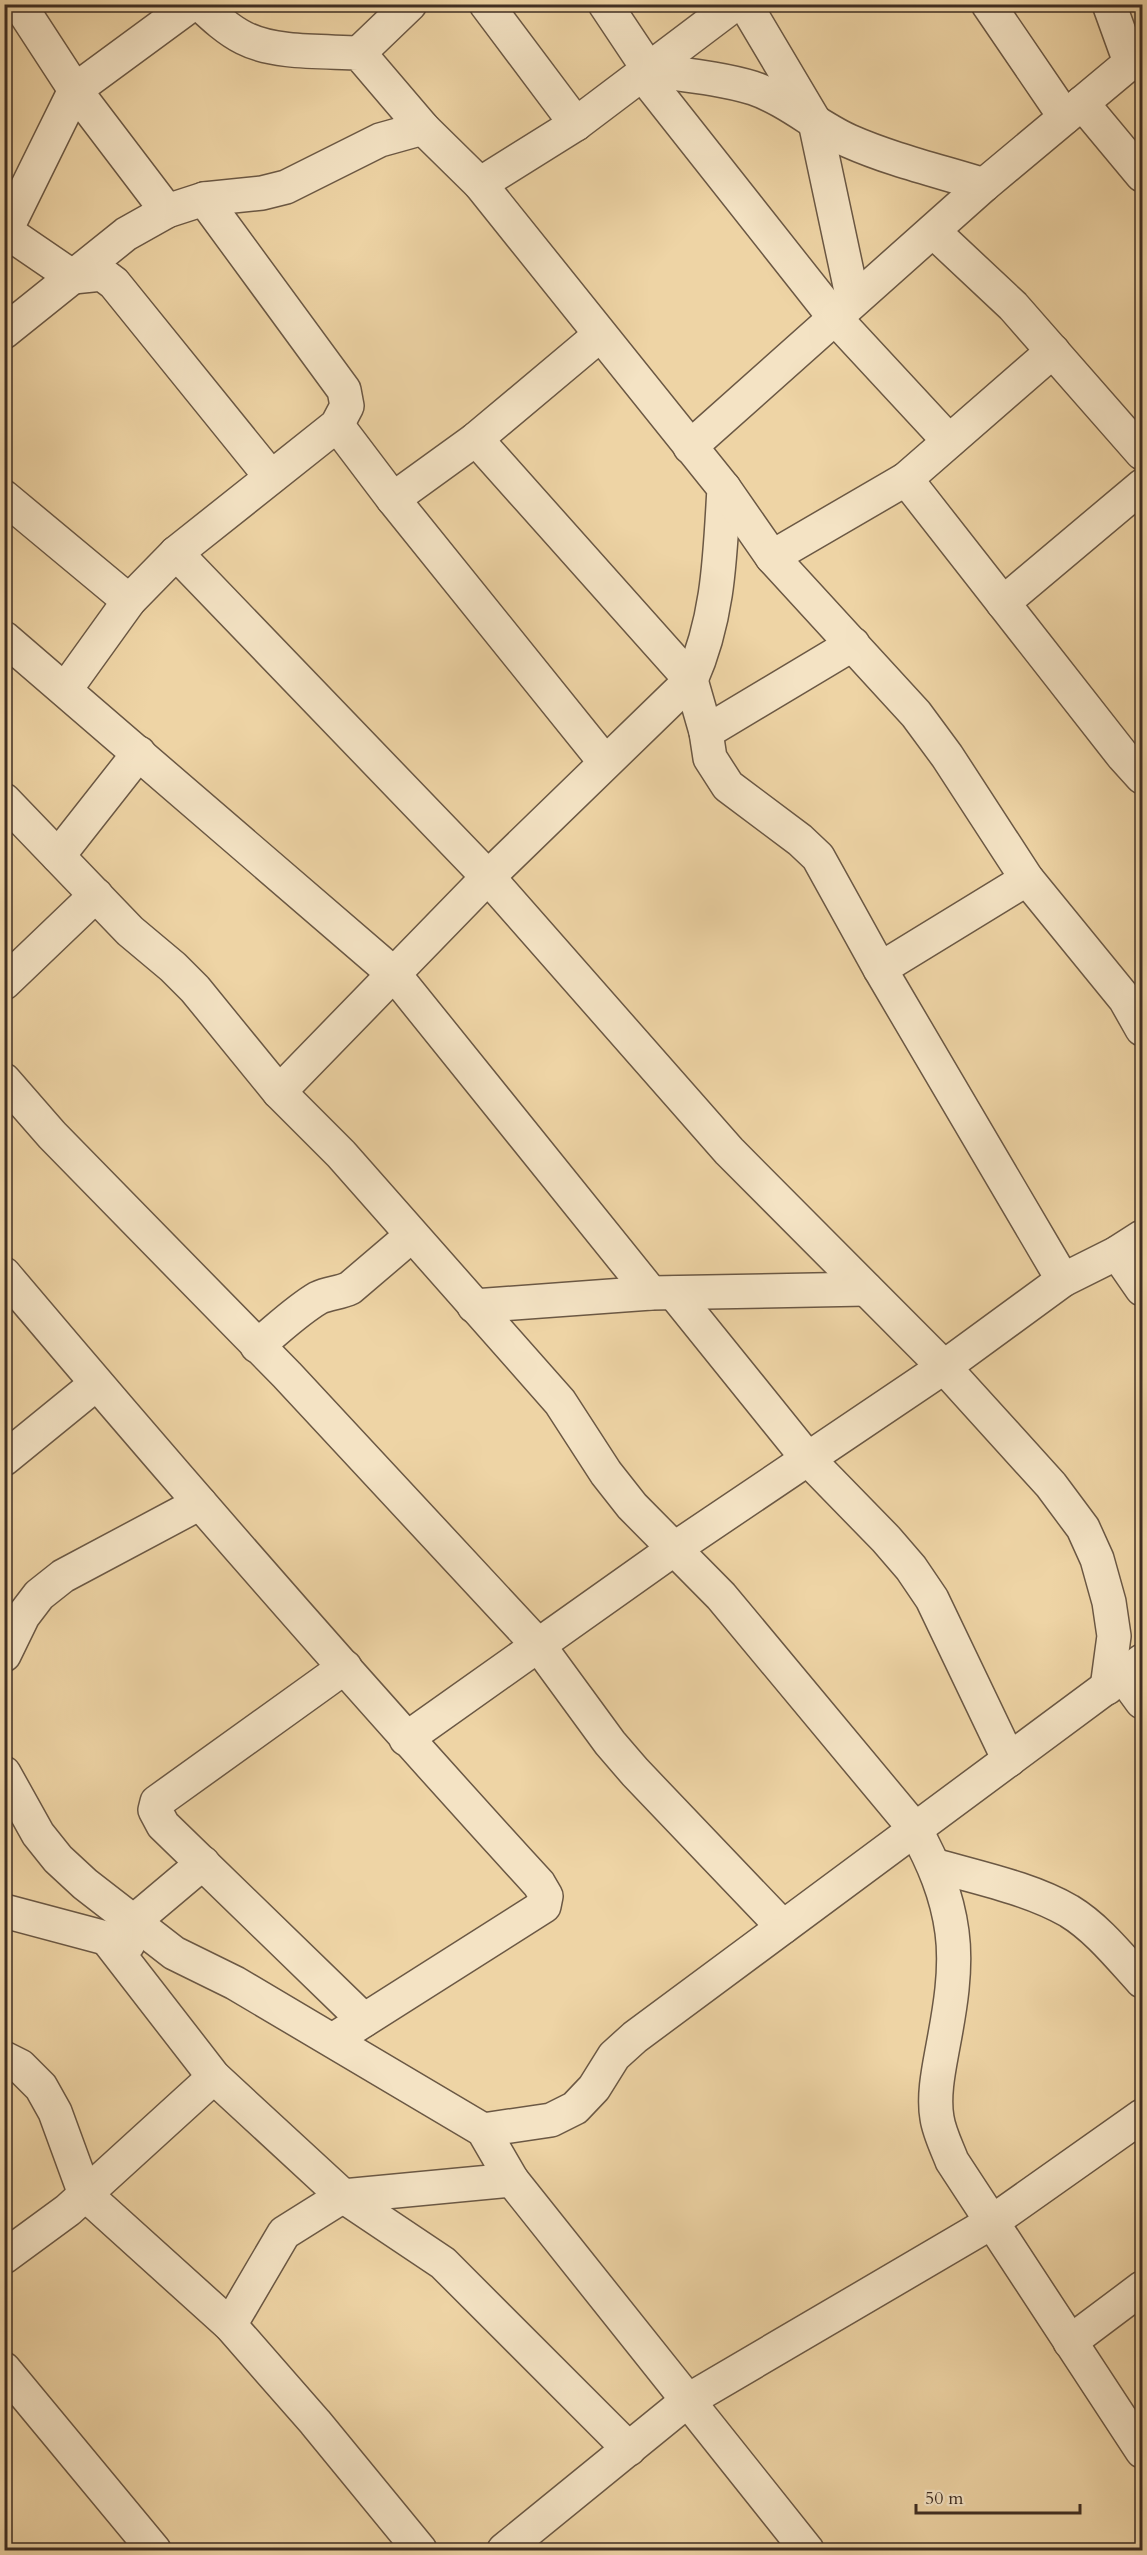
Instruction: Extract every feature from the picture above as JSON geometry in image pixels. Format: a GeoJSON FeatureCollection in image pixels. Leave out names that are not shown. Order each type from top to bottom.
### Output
{"type":"FeatureCollection","features":[{"type":"Feature","properties":{"kind":"street"},"geometry":{"type":"LineString","coordinates":[[19,4],[75,90],[167,211]]}},
{"type":"Feature","properties":{"kind":"street"},"geometry":{"type":"LineString","coordinates":[[192,4],[75,90],[5,230],[73,277],[102,274],[114,283],[271,477]]}},
{"type":"Feature","properties":{"kind":"street"},"geometry":{"type":"LineString","coordinates":[[200,4],[220,22],[245,39],[273,48],[359,53],[423,128],[480,184],[724,488],[772,557],[916,714],[941,747],[1027,879],[1134,1003],[1143,1029]]}},
{"type":"Feature","properties":{"kind":"street"},"geometry":{"type":"LineString","coordinates":[[359,53],[410,4]]}},
{"type":"Feature","properties":{"kind":"street"},"geometry":{"type":"LineString","coordinates":[[486,4],[576,124]]}},
{"type":"Feature","properties":{"kind":"street"},"geometry":{"type":"LineString","coordinates":[[605,4],[646,73],[844,309],[949,441]]}},
{"type":"Feature","properties":{"kind":"street"},"geometry":{"type":"LineString","coordinates":[[480,184],[576,124],[735,4]]}},
{"type":"Feature","properties":{"kind":"street"},"geometry":{"type":"LineString","coordinates":[[745,4],[815,122],[844,309]]}},
{"type":"Feature","properties":{"kind":"street"},"geometry":{"type":"LineString","coordinates":[[988,4],[1073,110],[1143,176]]}},
{"type":"Feature","properties":{"kind":"street"},"geometry":{"type":"LineString","coordinates":[[690,447],[984,185],[1136,58],[1109,4]]}},
{"type":"Feature","properties":{"kind":"street"},"geometry":{"type":"LineString","coordinates":[[646,73],[730,82],[755,89],[782,100],[848,141],[890,157],[984,185]]}},
{"type":"Feature","properties":{"kind":"street"},"geometry":{"type":"LineString","coordinates":[[4,332],[126,234],[167,211],[204,200],[262,193],[286,187],[380,140],[423,128]]}},
{"type":"Feature","properties":{"kind":"street"},"geometry":{"type":"LineString","coordinates":[[65,690],[129,601],[176,553],[337,425],[346,406],[344,390],[204,200]]}},
{"type":"Feature","properties":{"kind":"street"},"geometry":{"type":"LineString","coordinates":[[933,231],[1013,306],[1053,351],[1131,419],[1143,453]]}},
{"type":"Feature","properties":{"kind":"street"},"geometry":{"type":"LineString","coordinates":[[393,499],[476,440],[600,335]]}},
{"type":"Feature","properties":{"kind":"street"},"geometry":{"type":"LineString","coordinates":[[772,557],[906,479],[1053,351]]}},
{"type":"Feature","properties":{"kind":"street"},"geometry":{"type":"LineString","coordinates":[[337,425],[393,499],[605,762]]}},
{"type":"Feature","properties":{"kind":"street"},"geometry":{"type":"LineString","coordinates":[[476,440],[691,680],[711,758],[728,786],[800,840],[818,857],[880,969],[1063,1280]]}},
{"type":"Feature","properties":{"kind":"street"},"geometry":{"type":"LineString","coordinates":[[906,479],[1123,756],[1143,777]]}},
{"type":"Feature","properties":{"kind":"street"},"geometry":{"type":"LineString","coordinates":[[1003,603],[1143,486]]}},
{"type":"Feature","properties":{"kind":"street"},"geometry":{"type":"LineString","coordinates":[[279,1092],[488,877],[691,680],[704,650],[711,622],[719,563],[724,488]]}},
{"type":"Feature","properties":{"kind":"street"},"geometry":{"type":"LineString","coordinates":[[4,497],[129,601]]}},
{"type":"Feature","properties":{"kind":"street"},"geometry":{"type":"LineString","coordinates":[[176,553],[488,877],[729,1151],[944,1367],[1051,1485],[1083,1528],[1097,1559],[1109,1602],[1114,1636],[1124,1675],[1143,1702]]}},
{"type":"Feature","properties":{"kind":"street"},"geometry":{"type":"LineString","coordinates":[[4,638],[394,974],[663,1293],[808,1459],[911,1568],[932,1599],[1009,1760]]}},
{"type":"Feature","properties":{"kind":"street"},"geometry":{"type":"LineString","coordinates":[[706,732],[853,644]]}},
{"type":"Feature","properties":{"kind":"street"},"geometry":{"type":"LineString","coordinates":[[58,856],[139,753]]}},
{"type":"Feature","properties":{"kind":"street"},"geometry":{"type":"LineString","coordinates":[[4,800],[130,931],[195,989],[279,1092],[341,1154],[411,1236],[560,1402],[606,1473],[632,1506],[721,1596],[915,1829],[934,1865],[946,1901],[953,1944],[953,1974],[948,2020],[937,2080],[937,2118],[952,2161],[1143,2451]]}},
{"type":"Feature","properties":{"kind":"street"},"geometry":{"type":"LineString","coordinates":[[880,969],[1027,879]]}},
{"type":"Feature","properties":{"kind":"street"},"geometry":{"type":"LineString","coordinates":[[4,983],[96,895]]}},
{"type":"Feature","properties":{"kind":"street"},"geometry":{"type":"LineString","coordinates":[[4,1080],[52,1135],[257,1346],[539,1646],[610,1743],[783,1927]]}},
{"type":"Feature","properties":{"kind":"street"},"geometry":{"type":"LineString","coordinates":[[257,1346],[322,1296],[340,1293],[350,1288],[411,1236]]}},
{"type":"Feature","properties":{"kind":"street"},"geometry":{"type":"LineString","coordinates":[[406,1739],[674,1549],[944,1367],[1063,1280],[1130,1245],[1143,1289]]}},
{"type":"Feature","properties":{"kind":"street"},"geometry":{"type":"LineString","coordinates":[[4,1274],[96,1384],[406,1739],[539,1884],[546,1896],[544,1906],[333,2040]]}},
{"type":"Feature","properties":{"kind":"street"},"geometry":{"type":"LineString","coordinates":[[474,1306],[663,1293],[866,1289]]}},
{"type":"Feature","properties":{"kind":"street"},"geometry":{"type":"LineString","coordinates":[[4,1459],[96,1384]]}},
{"type":"Feature","properties":{"kind":"street"},"geometry":{"type":"LineString","coordinates":[[4,1655],[23,1616],[39,1595],[63,1576],[200,1503]]}},
{"type":"Feature","properties":{"kind":"street"},"geometry":{"type":"LineString","coordinates":[[345,1667],[157,1802],[155,1810],[163,1825],[364,2020]]}},
{"type":"Feature","properties":{"kind":"street"},"geometry":{"type":"LineString","coordinates":[[483,2130],[551,2120],[575,2108],[594,2088],[614,2056],[635,2037],[1124,1675]]}},
{"type":"Feature","properties":{"kind":"street"},"geometry":{"type":"LineString","coordinates":[[4,1773],[38,1834],[58,1859],[85,1884],[120,1931],[214,2077],[343,2196],[443,2263],[629,2449]]}},
{"type":"Feature","properties":{"kind":"street"},"geometry":{"type":"LineString","coordinates":[[120,1931],[203,1863]]}},
{"type":"Feature","properties":{"kind":"street"},"geometry":{"type":"LineString","coordinates":[[934,1865],[1042,1898],[1070,1912],[1092,1928],[1143,1981]]}},
{"type":"Feature","properties":{"kind":"street"},"geometry":{"type":"LineString","coordinates":[[4,1911],[120,1931],[174,1953],[236,1983],[483,2130],[512,2180],[807,2550]]}},
{"type":"Feature","properties":{"kind":"street"},"geometry":{"type":"LineString","coordinates":[[4,2058],[20,2066],[41,2087],[55,2112],[86,2194],[230,2325],[315,2422],[420,2550]]}},
{"type":"Feature","properties":{"kind":"street"},"geometry":{"type":"LineString","coordinates":[[4,2257],[68,2210],[214,2077]]}},
{"type":"Feature","properties":{"kind":"street"},"geometry":{"type":"LineString","coordinates":[[520,2546],[687,2401],[992,2222],[1143,2116]]}},
{"type":"Feature","properties":{"kind":"street"},"geometry":{"type":"LineString","coordinates":[[230,2325],[284,2233],[343,2196],[512,2180]]}},
{"type":"Feature","properties":{"kind":"street"},"geometry":{"type":"LineString","coordinates":[[1070,2342],[1143,2288]]}},
{"type":"Feature","properties":{"kind":"street"},"geometry":{"type":"LineString","coordinates":[[4,2369],[154,2550]]}}]}
